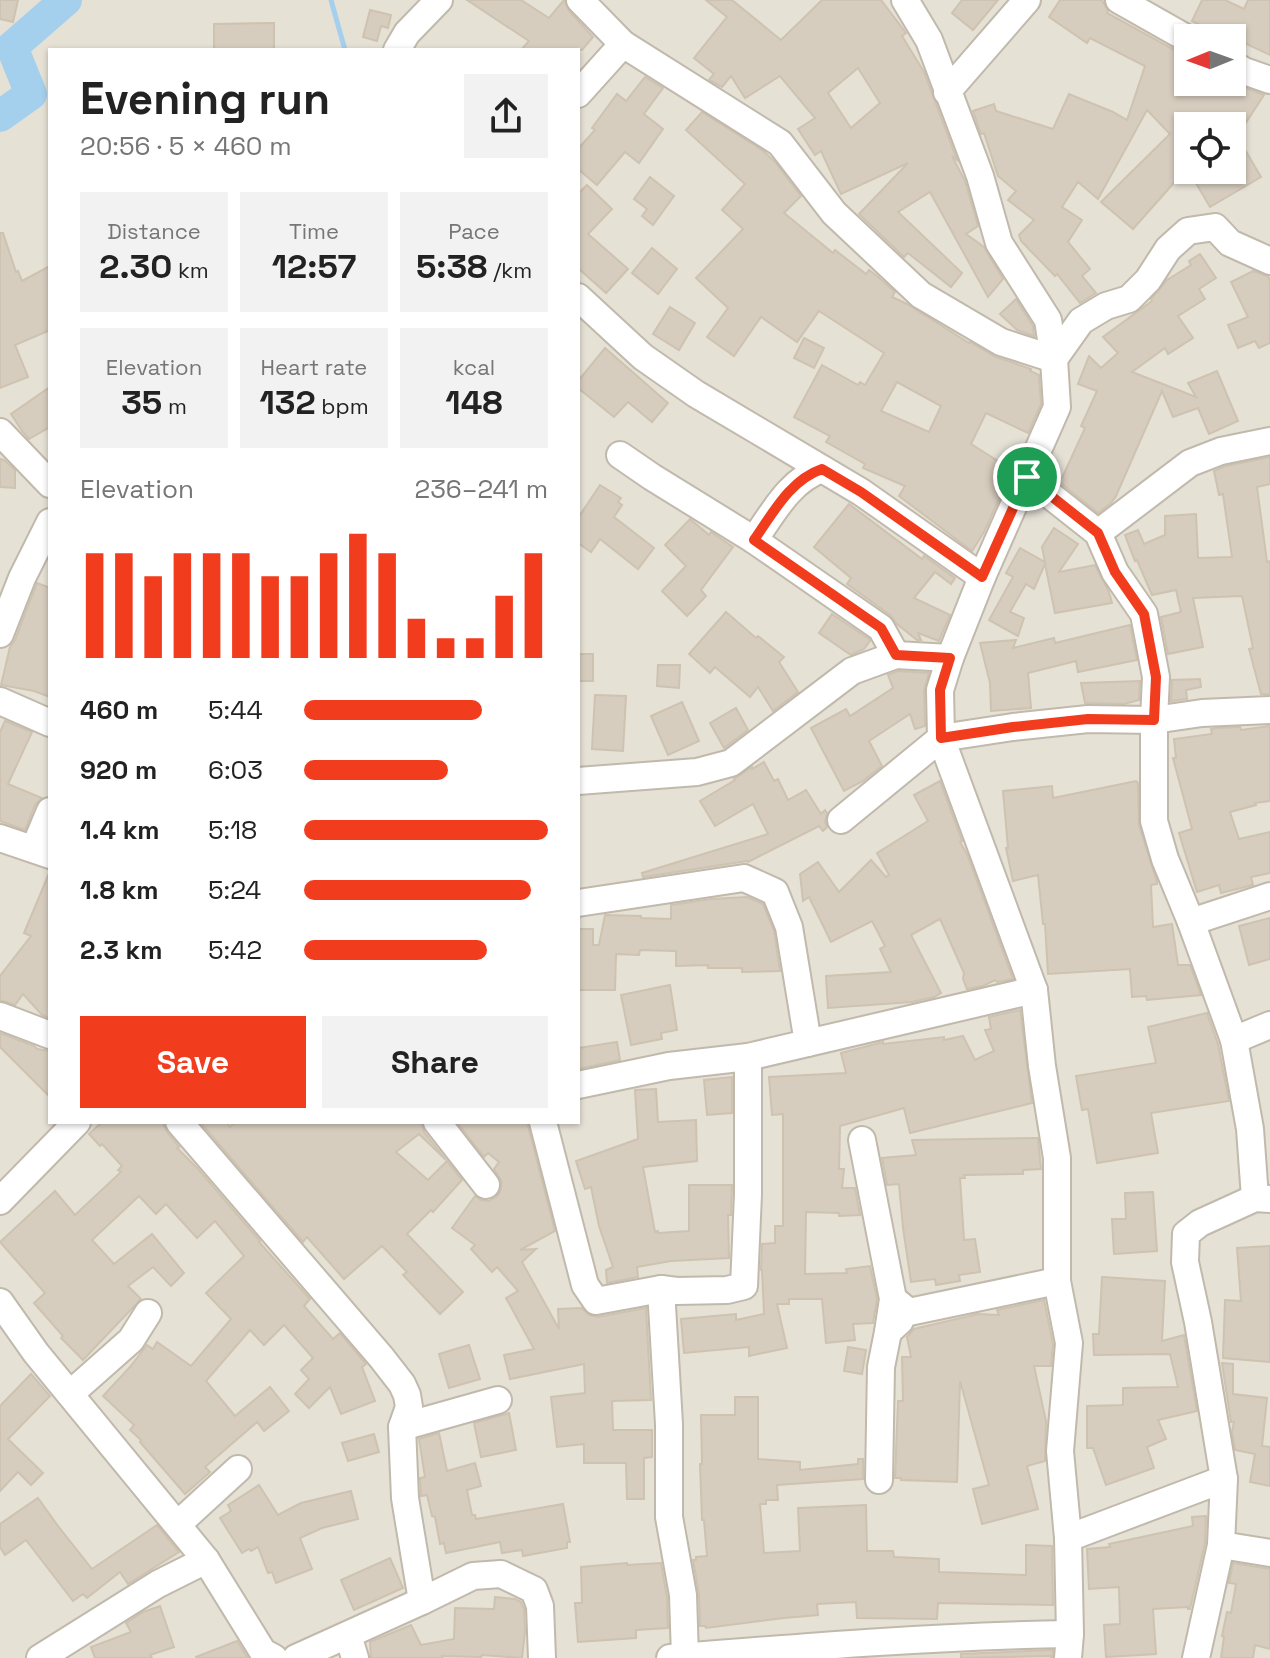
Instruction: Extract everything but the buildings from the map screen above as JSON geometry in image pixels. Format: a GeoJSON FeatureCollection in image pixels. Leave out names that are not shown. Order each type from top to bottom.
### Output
{"type":"FeatureCollection","features":[{"type":"Feature","properties":{"kind":"street"},"geometry":{"type":"LineString","coordinates":[[398,48],[407,33],[439,0]]}},
{"type":"Feature","properties":{"kind":"street"},"geometry":{"type":"LineString","coordinates":[[580,0],[623,44],[780,143],[834,213],[921,295],[1001,342],[1054,359]]}},
{"type":"Feature","properties":{"kind":"street"},"geometry":{"type":"LineString","coordinates":[[661,1289],[669,1424],[669,1517],[683,1595],[677,1657],[858,1650],[988,1635],[1069,1646],[1068,1538],[1060,1451],[1069,1343],[1057,1281],[1057,1158],[1034,990],[941,738],[940,690],[982,577],[1057,407],[1054,359],[1048,320],[999,243],[980,176],[929,40],[905,0]]}},
{"type":"Feature","properties":{"kind":"street"},"geometry":{"type":"LineString","coordinates":[[947,92],[1027,0]]}},
{"type":"Feature","properties":{"kind":"street"},"geometry":{"type":"LineString","coordinates":[[1122,1],[1174,31]]}},
{"type":"Feature","properties":{"kind":"street"},"geometry":{"type":"LineString","coordinates":[[580,92],[623,44]]}},
{"type":"Feature","properties":{"kind":"street"},"geometry":{"type":"LineString","coordinates":[[1246,72],[1270,80]]}},
{"type":"Feature","properties":{"kind":"street"},"geometry":{"type":"LineString","coordinates":[[1054,359],[1081,321],[1106,306],[1129,299],[1148,280],[1168,249],[1188,231],[1215,227],[1230,243],[1270,261]]}},
{"type":"Feature","properties":{"kind":"street"},"geometry":{"type":"LineString","coordinates":[[580,299],[643,357],[696,394],[861,492],[982,577]]}},
{"type":"Feature","properties":{"kind":"street"},"geometry":{"type":"LineString","coordinates":[[0,432],[48,482]]}},
{"type":"Feature","properties":{"kind":"street"},"geometry":{"type":"LineString","coordinates":[[1098,533],[1190,463],[1221,451],[1270,441]]}},
{"type":"Feature","properties":{"kind":"street"},"geometry":{"type":"LineString","coordinates":[[620,455],[754,540],[881,628],[896,655]]}},
{"type":"Feature","properties":{"kind":"street"},"geometry":{"type":"LineString","coordinates":[[754,540],[786,494],[807,474],[822,469]]}},
{"type":"Feature","properties":{"kind":"street"},"geometry":{"type":"LineString","coordinates":[[1027,477],[1098,533],[1115,572],[1144,614],[1156,677],[1154,821],[1165,859],[1234,1040],[1262,1198],[1200,1223],[1186,1234],[1185,1262],[1224,1479],[1221,1545],[1196,1658]]}},
{"type":"Feature","properties":{"kind":"street"},"geometry":{"type":"LineString","coordinates":[[0,634],[22,578],[48,526]]}},
{"type":"Feature","properties":{"kind":"street"},"geometry":{"type":"LineString","coordinates":[[580,781],[697,772],[731,763],[852,671],[896,655],[950,658]]}},
{"type":"Feature","properties":{"kind":"street"},"geometry":{"type":"LineString","coordinates":[[0,701],[48,722]]}},
{"type":"Feature","properties":{"kind":"street"},"geometry":{"type":"LineString","coordinates":[[841,820],[941,738],[1088,719],[1154,720],[1202,713],[1270,710]]}},
{"type":"Feature","properties":{"kind":"street"},"geometry":{"type":"LineString","coordinates":[[0,838],[42,852],[48,821]]}},
{"type":"Feature","properties":{"kind":"street"},"geometry":{"type":"LineString","coordinates":[[580,903],[744,878],[775,892],[789,927],[808,1043]]}},
{"type":"Feature","properties":{"kind":"street"},"geometry":{"type":"LineString","coordinates":[[1191,922],[1270,896]]}},
{"type":"Feature","properties":{"kind":"street"},"geometry":{"type":"LineString","coordinates":[[580,1085],[669,1066],[748,1057],[1034,990]]}},
{"type":"Feature","properties":{"kind":"street"},"geometry":{"type":"LineString","coordinates":[[0,1016],[48,1034]]}},
{"type":"Feature","properties":{"kind":"street"},"geometry":{"type":"LineString","coordinates":[[1234,1040],[1270,1025]]}},
{"type":"Feature","properties":{"kind":"street"},"geometry":{"type":"LineString","coordinates":[[544,1124],[585,1285],[596,1301],[661,1289],[727,1290],[744,1286],[748,1057]]}},
{"type":"Feature","properties":{"kind":"street"},"geometry":{"type":"LineString","coordinates":[[0,1201],[75,1124]]}},
{"type":"Feature","properties":{"kind":"street"},"geometry":{"type":"LineString","coordinates":[[181,1124],[402,1384],[409,1407],[402,1427],[405,1498],[422,1601]]}},
{"type":"Feature","properties":{"kind":"street"},"geometry":{"type":"LineString","coordinates":[[439,1124],[486,1185]]}},
{"type":"Feature","properties":{"kind":"street"},"geometry":{"type":"LineString","coordinates":[[862,1140],[901,1306],[888,1332],[881,1367],[879,1480]]}},
{"type":"Feature","properties":{"kind":"street"},"geometry":{"type":"LineString","coordinates":[[901,1306],[1057,1281]]}},
{"type":"Feature","properties":{"kind":"street"},"geometry":{"type":"LineString","coordinates":[[0,1302],[36,1353],[206,1560],[263,1652],[274,1658]]}},
{"type":"Feature","properties":{"kind":"street"},"geometry":{"type":"LineString","coordinates":[[70,1394],[131,1340],[148,1313]]}},
{"type":"Feature","properties":{"kind":"street"},"geometry":{"type":"LineString","coordinates":[[402,1427],[498,1400]]}},
{"type":"Feature","properties":{"kind":"street"},"geometry":{"type":"LineString","coordinates":[[178,1524],[238,1469]]}},
{"type":"Feature","properties":{"kind":"street"},"geometry":{"type":"LineString","coordinates":[[1068,1538],[1224,1479]]}},
{"type":"Feature","properties":{"kind":"street"},"geometry":{"type":"LineString","coordinates":[[1221,1545],[1270,1553]]}},
{"type":"Feature","properties":{"kind":"street"},"geometry":{"type":"LineString","coordinates":[[41,1658],[158,1584],[206,1560]]}},
{"type":"Feature","properties":{"kind":"street"},"geometry":{"type":"LineString","coordinates":[[296,1658],[352,1646],[422,1601],[473,1576],[501,1574],[534,1590],[540,1606],[542,1658]]}},
{"type":"Feature","properties":{"kind":"shaded area"},"geometry":{"type":"Polygon","coordinates":[[[0,0],[1270,0],[1270,1658],[0,1658],[0,0]]]}},
{"type":"Feature","properties":{"kind":"waterway"},"geometry":{"type":"LineString","coordinates":[[0,116],[31,94],[12,47],[66,0]]}},
{"type":"Feature","properties":{"kind":"waterway"},"geometry":{"type":"LineString","coordinates":[[331,0],[344,48]]}},
{"type":"Feature","properties":{"kind":"route"},"geometry":{"type":"LineString","coordinates":[[822,469],[861,492],[982,577],[1027,477],[1098,533],[1115,572],[1144,614],[1156,677],[1154,720],[1088,719],[941,738],[940,690],[950,658],[896,655],[881,628],[754,540],[786,494],[807,474],[822,469]]}}]}
